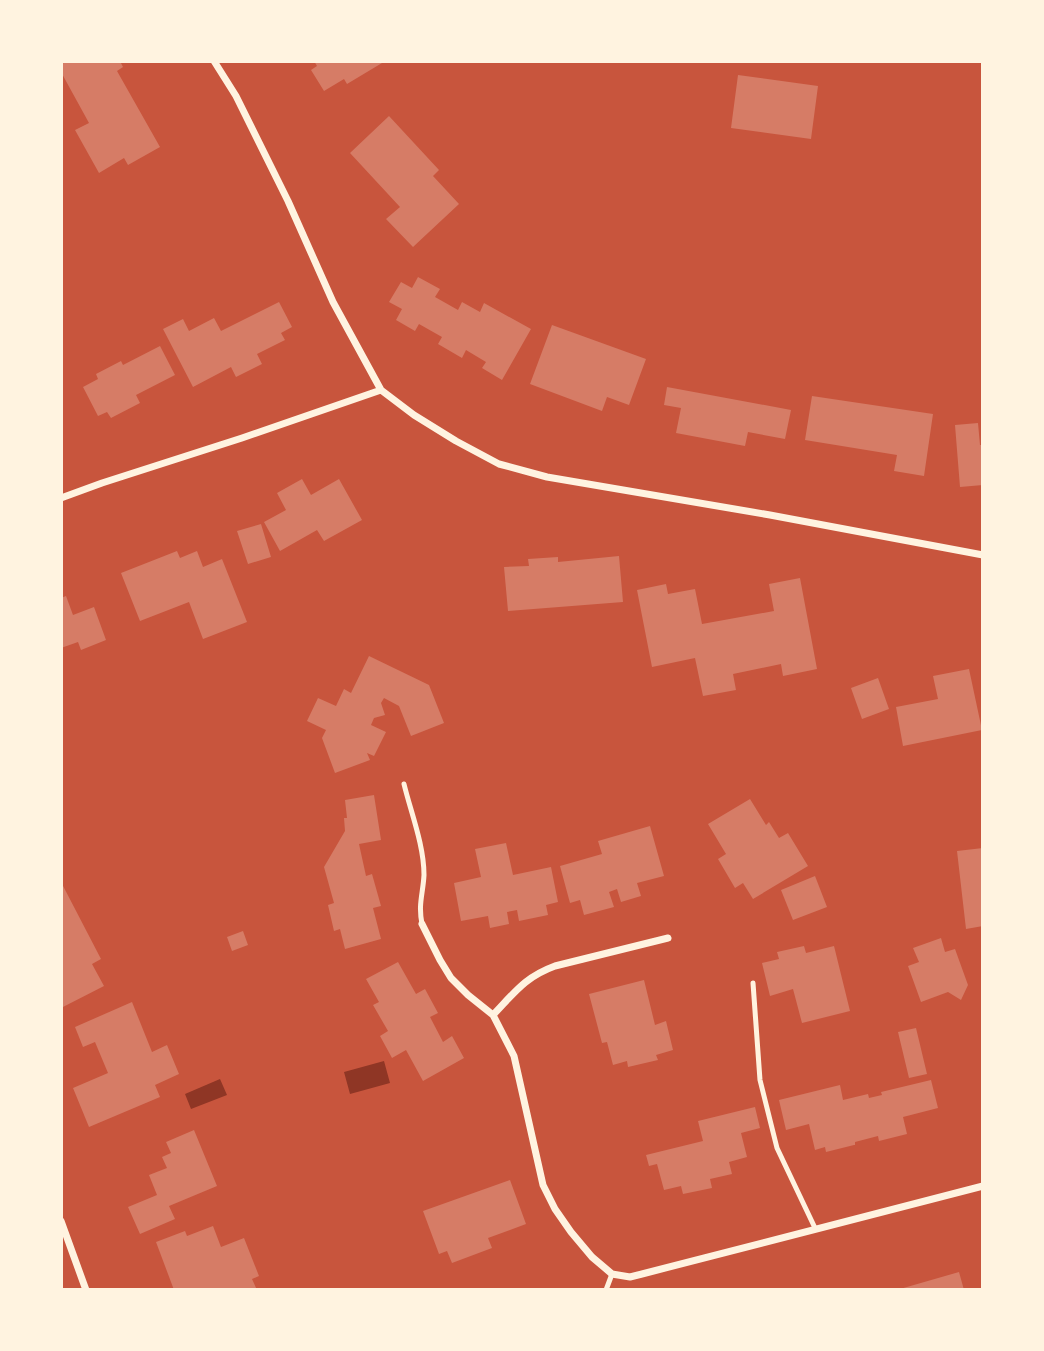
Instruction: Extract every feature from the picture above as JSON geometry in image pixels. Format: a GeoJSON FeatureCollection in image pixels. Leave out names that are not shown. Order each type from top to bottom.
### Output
{"type":"FeatureCollection","features":[{"type":"Feature","properties":{"kind":"street"},"geometry":{"type":"LineString","coordinates":[[215,61],[242,107],[333,302],[381,390],[414,415],[499,464],[535,474],[983,555]]}},
{"type":"Feature","properties":{"kind":"street"},"geometry":{"type":"LineString","coordinates":[[61,498],[381,390]]}},
{"type":"Feature","properties":{"kind":"street"},"geometry":{"type":"LineString","coordinates":[[422,924],[439,960],[468,995],[493,1015],[514,1056],[543,1185],[555,1209],[592,1257],[612,1274],[630,1277],[983,1186]]}},
{"type":"Feature","properties":{"kind":"street"},"geometry":{"type":"LineString","coordinates":[[493,1015],[524,982],[541,971],[555,965],[668,937]]}},
{"type":"Feature","properties":{"kind":"street"},"geometry":{"type":"LineString","coordinates":[[61,1221],[86,1290]]}},
{"type":"Feature","properties":{"kind":"lane"},"geometry":{"type":"LineString","coordinates":[[404,784],[420,847],[424,875],[419,910],[422,924]]}},
{"type":"Feature","properties":{"kind":"lane"},"geometry":{"type":"LineString","coordinates":[[753,983],[760,1080],[777,1148],[815,1228]]}},
{"type":"Feature","properties":{"kind":"lane"},"geometry":{"type":"LineString","coordinates":[[606,1290],[612,1274]]}},
{"type":"Feature","properties":{"kind":"shaded area"},"geometry":{"type":"Polygon","coordinates":[[[384,1061],[390,1083],[350,1094],[344,1072],[384,1061]]]}},
{"type":"Feature","properties":{"kind":"shaded area"},"geometry":{"type":"Polygon","coordinates":[[[220,1079],[227,1095],[191,1109],[185,1094],[220,1079]]]}},
{"type":"Feature","properties":{"kind":"building"},"geometry":{"type":"Polygon","coordinates":[[[61,61],[120,61],[123,67],[117,71],[160,147],[128,165],[124,158],[99,173],[75,130],[89,123],[61,72],[61,61]]]}},
{"type":"Feature","properties":{"kind":"building"},"geometry":{"type":"Polygon","coordinates":[[[314,61],[382,63],[347,84],[344,79],[324,91],[311,70],[317,66],[314,61]]]}},
{"type":"Feature","properties":{"kind":"building"},"geometry":{"type":"Polygon","coordinates":[[[738,75],[818,86],[811,139],[731,128],[738,75]]]}},
{"type":"Feature","properties":{"kind":"building"},"geometry":{"type":"Polygon","coordinates":[[[389,116],[439,170],[433,176],[459,204],[413,247],[386,219],[400,207],[350,153],[389,116]]]}},
{"type":"Feature","properties":{"kind":"building"},"geometry":{"type":"Polygon","coordinates":[[[418,277],[440,289],[435,297],[458,310],[462,302],[480,312],[484,303],[531,329],[502,380],[482,368],[486,362],[466,350],[462,358],[438,344],[442,337],[419,324],[415,331],[396,320],[402,309],[389,302],[401,282],[412,288],[418,277]]]}},
{"type":"Feature","properties":{"kind":"building"},"geometry":{"type":"Polygon","coordinates":[[[279,302],[292,327],[281,333],[285,340],[257,354],[262,364],[236,377],[231,367],[193,387],[163,329],[183,319],[189,331],[214,318],[221,331],[279,302]]]}},
{"type":"Feature","properties":{"kind":"building"},"geometry":{"type":"Polygon","coordinates":[[[552,325],[646,359],[629,405],[607,397],[602,411],[530,384],[552,325]]]}},
{"type":"Feature","properties":{"kind":"building"},"geometry":{"type":"Polygon","coordinates":[[[160,346],[175,375],[136,395],[140,403],[111,418],[107,412],[98,416],[83,387],[98,379],[96,374],[121,361],[123,365],[160,346]]]}},
{"type":"Feature","properties":{"kind":"building"},"geometry":{"type":"Polygon","coordinates":[[[667,387],[791,410],[785,439],[748,432],[745,446],[676,433],[681,408],[664,405],[667,387]]]}},
{"type":"Feature","properties":{"kind":"building"},"geometry":{"type":"Polygon","coordinates":[[[812,396],[933,414],[924,476],[894,471],[897,455],[805,440],[812,396]]]}},
{"type":"Feature","properties":{"kind":"building"},"geometry":{"type":"Polygon","coordinates":[[[978,423],[980,445],[983,445],[983,485],[960,487],[955,425],[978,423]]]}},
{"type":"Feature","properties":{"kind":"building"},"geometry":{"type":"Polygon","coordinates":[[[302,479],[311,495],[339,479],[362,520],[324,541],[317,530],[280,551],[264,522],[286,510],[277,493],[302,479]]]}},
{"type":"Feature","properties":{"kind":"building"},"geometry":{"type":"Polygon","coordinates":[[[261,524],[271,557],[248,564],[237,531],[261,524]]]}},
{"type":"Feature","properties":{"kind":"building"},"geometry":{"type":"Polygon","coordinates":[[[177,551],[180,558],[197,551],[203,567],[222,559],[247,622],[203,639],[189,602],[140,621],[121,573],[177,551]]]}},
{"type":"Feature","properties":{"kind":"building"},"geometry":{"type":"Polygon","coordinates":[[[619,556],[623,602],[508,611],[504,567],[529,566],[528,559],[558,557],[558,562],[619,556]]]}},
{"type":"Feature","properties":{"kind":"building"},"geometry":{"type":"Polygon","coordinates":[[[800,578],[817,669],[783,676],[781,664],[733,674],[736,690],[703,696],[695,658],[652,667],[637,590],[666,584],[668,594],[695,589],[702,624],[774,611],[769,584],[800,578]]]}},
{"type":"Feature","properties":{"kind":"building"},"geometry":{"type":"Polygon","coordinates":[[[66,596],[73,615],[94,607],[106,640],[81,650],[78,642],[61,648],[61,598],[66,596]]]}},
{"type":"Feature","properties":{"kind":"building"},"geometry":{"type":"Polygon","coordinates":[[[369,656],[429,685],[444,723],[411,736],[399,706],[384,698],[381,703],[385,715],[374,718],[371,725],[386,732],[374,756],[367,753],[370,760],[335,773],[322,738],[326,730],[307,721],[318,698],[336,706],[344,689],[351,693],[369,656]]]}},
{"type":"Feature","properties":{"kind":"building"},"geometry":{"type":"Polygon","coordinates":[[[969,669],[982,730],[903,746],[896,707],[938,699],[933,676],[969,669]]]}},
{"type":"Feature","properties":{"kind":"building"},"geometry":{"type":"Polygon","coordinates":[[[878,678],[889,709],[862,719],[851,688],[878,678]]]}},
{"type":"Feature","properties":{"kind":"building"},"geometry":{"type":"Polygon","coordinates":[[[374,795],[381,840],[359,844],[366,876],[372,874],[381,906],[373,908],[381,939],[345,949],[340,929],[334,931],[328,905],[334,903],[324,867],[345,831],[345,800],[374,795]]]}},
{"type":"Feature","properties":{"kind":"building"},"geometry":{"type":"Polygon","coordinates":[[[750,799],[766,825],[769,822],[779,838],[788,833],[808,866],[753,899],[743,883],[735,888],[718,859],[726,854],[708,824],[750,799]]]}},
{"type":"Feature","properties":{"kind":"building"},"geometry":{"type":"Polygon","coordinates":[[[650,826],[664,876],[637,883],[641,896],[621,902],[617,889],[609,892],[614,907],[584,915],[580,900],[570,903],[560,866],[602,854],[598,841],[650,826]]]}},
{"type":"Feature","properties":{"kind":"building"},"geometry":{"type":"Polygon","coordinates":[[[506,843],[513,875],[551,867],[558,902],[546,905],[548,915],[519,921],[517,910],[507,912],[509,924],[490,928],[488,916],[461,921],[454,883],[481,877],[475,849],[506,843]]]}},
{"type":"Feature","properties":{"kind":"building"},"geometry":{"type":"Polygon","coordinates":[[[983,848],[983,926],[966,929],[957,851],[983,848]]]}},
{"type":"Feature","properties":{"kind":"building"},"geometry":{"type":"Polygon","coordinates":[[[815,876],[827,907],[793,920],[781,890],[815,876]]]}},
{"type":"Feature","properties":{"kind":"building"},"geometry":{"type":"Polygon","coordinates":[[[61,882],[101,959],[92,964],[104,986],[61,1008],[61,882]]]}},
{"type":"Feature","properties":{"kind":"building"},"geometry":{"type":"Polygon","coordinates":[[[243,931],[248,945],[232,951],[227,937],[243,931]]]}},
{"type":"Feature","properties":{"kind":"building"},"geometry":{"type":"Polygon","coordinates":[[[941,938],[945,952],[955,949],[968,985],[961,1000],[948,992],[921,1002],[908,966],[919,962],[913,948],[941,938]]]}},
{"type":"Feature","properties":{"kind":"building"},"geometry":{"type":"Polygon","coordinates":[[[804,946],[806,953],[834,946],[850,1011],[802,1023],[793,989],[770,996],[762,963],[779,959],[777,952],[804,946]]]}},
{"type":"Feature","properties":{"kind":"building"},"geometry":{"type":"Polygon","coordinates":[[[398,962],[416,994],[425,989],[438,1013],[430,1017],[443,1042],[452,1036],[464,1058],[423,1081],[406,1050],[392,1058],[380,1036],[388,1031],[373,1005],[379,1002],[366,979],[398,962]]]}},
{"type":"Feature","properties":{"kind":"building"},"geometry":{"type":"Polygon","coordinates":[[[644,980],[655,1025],[666,1021],[673,1050],[656,1055],[658,1060],[628,1067],[627,1061],[613,1065],[607,1042],[602,1043],[589,994],[644,980]]]}},
{"type":"Feature","properties":{"kind":"building"},"geometry":{"type":"Polygon","coordinates":[[[132,1002],[152,1052],[167,1045],[179,1074],[155,1085],[160,1097],[89,1127],[73,1088],[108,1073],[95,1042],[83,1047],[75,1027],[132,1002]]]}},
{"type":"Feature","properties":{"kind":"building"},"geometry":{"type":"Polygon","coordinates":[[[916,1028],[927,1074],[909,1078],[898,1032],[916,1028]]]}},
{"type":"Feature","properties":{"kind":"building"},"geometry":{"type":"Polygon","coordinates":[[[931,1080],[938,1108],[903,1117],[907,1134],[879,1141],[878,1136],[826,1152],[825,1147],[815,1150],[809,1124],[786,1130],[779,1100],[840,1085],[843,1100],[868,1094],[869,1098],[882,1095],[881,1092],[931,1080]]]}},
{"type":"Feature","properties":{"kind":"building"},"geometry":{"type":"Polygon","coordinates":[[[755,1107],[760,1128],[741,1133],[747,1157],[729,1162],[732,1174],[710,1179],[712,1188],[683,1194],[681,1186],[664,1190],[657,1164],[649,1166],[646,1155],[703,1141],[698,1121],[755,1107]]]}},
{"type":"Feature","properties":{"kind":"building"},"geometry":{"type":"Polygon","coordinates":[[[194,1130],[217,1186],[169,1206],[175,1219],[140,1234],[128,1207],[157,1195],[149,1175],[167,1168],[162,1157],[171,1153],[166,1142],[194,1130]]]}},
{"type":"Feature","properties":{"kind":"building"},"geometry":{"type":"Polygon","coordinates":[[[510,1180],[526,1224],[488,1238],[492,1248],[452,1263],[447,1251],[439,1254],[423,1211],[510,1180]]]}},
{"type":"Feature","properties":{"kind":"building"},"geometry":{"type":"Polygon","coordinates":[[[213,1226],[221,1247],[244,1238],[259,1276],[252,1279],[257,1290],[174,1290],[156,1242],[185,1231],[187,1236],[213,1226]]]}},
{"type":"Feature","properties":{"kind":"building"},"geometry":{"type":"Polygon","coordinates":[[[959,1272],[964,1290],[900,1290],[900,1289],[959,1272]]]}}]}
